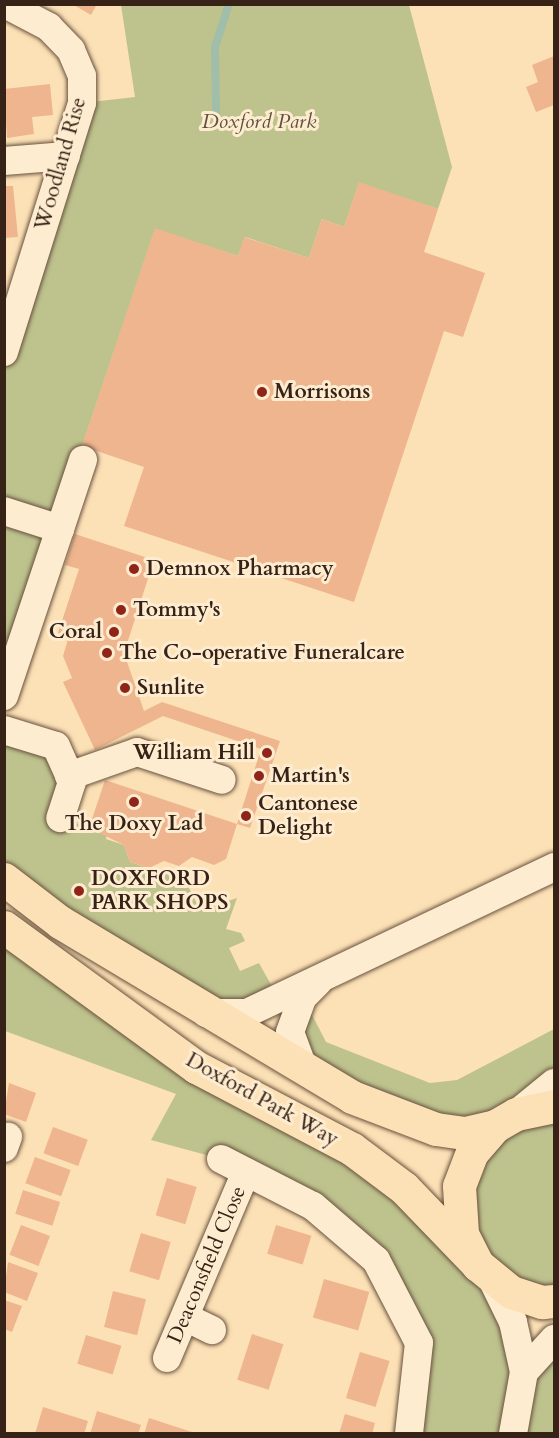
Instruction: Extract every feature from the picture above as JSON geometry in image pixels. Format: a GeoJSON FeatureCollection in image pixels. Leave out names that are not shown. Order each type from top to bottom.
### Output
{"type":"FeatureCollection","features":[{"type":"Feature","properties":{"kind":"main road"},"geometry":{"type":"LineString","coordinates":[[4,879],[60,922],[207,1013],[352,1097],[436,1129],[465,1133],[555,1106]]}},
{"type":"Feature","properties":{"kind":"main road","name":"Doxford Park Way"},"geometry":{"type":"LineString","coordinates":[[4,927],[196,1067],[352,1149],[404,1188],[485,1272],[510,1292],[542,1302],[555,1301]]}},
{"type":"Feature","properties":{"kind":"main road"},"geometry":{"type":"LineString","coordinates":[[485,1272],[462,1234],[459,1186],[472,1152],[506,1120]]}},
{"type":"Feature","properties":{"kind":"street","name":"Woodland Rise"},"geometry":{"type":"LineString","coordinates":[[6,8],[50,27],[71,50],[78,67],[82,103],[6,345]]}},
{"type":"Feature","properties":{"kind":"street"},"geometry":{"type":"LineString","coordinates":[[4,161],[66,156]]}},
{"type":"Feature","properties":{"kind":"street"},"geometry":{"type":"LineString","coordinates":[[4,696],[83,460]]}},
{"type":"Feature","properties":{"kind":"street"},"geometry":{"type":"LineString","coordinates":[[4,511],[60,529]]}},
{"type":"Feature","properties":{"kind":"street"},"geometry":{"type":"LineString","coordinates":[[4,730],[56,746],[72,782],[60,818]]}},
{"type":"Feature","properties":{"kind":"street"},"geometry":{"type":"LineString","coordinates":[[69,776],[137,752],[222,780]]}},
{"type":"Feature","properties":{"kind":"street"},"geometry":{"type":"LineString","coordinates":[[207,1013],[247,1013],[318,982],[555,867]]}},
{"type":"Feature","properties":{"kind":"street"},"geometry":{"type":"LineString","coordinates":[[304,1070],[290,1032],[303,997],[318,982]]}},
{"type":"Feature","properties":{"kind":"street"},"geometry":{"type":"LineString","coordinates":[[506,1120],[555,1083]]}},
{"type":"Feature","properties":{"kind":"street","name":"Deaconsfield Close"},"geometry":{"type":"LineString","coordinates":[[221,1159],[313,1206],[376,1260],[419,1343],[409,1434]]}},
{"type":"Feature","properties":{"kind":"street","name":"Deaconsfield Close"},"geometry":{"type":"LineString","coordinates":[[167,1358],[246,1172]]}},
{"type":"Feature","properties":{"kind":"street"},"geometry":{"type":"LineString","coordinates":[[485,1272],[513,1322],[524,1372],[513,1434]]}},
{"type":"Feature","properties":{"kind":"street"},"geometry":{"type":"LineString","coordinates":[[184,1317],[212,1330]]}},
{"type":"Feature","properties":{"kind":"street"},"geometry":{"type":"LineString","coordinates":[[524,1372],[555,1339]]}},
{"type":"Feature","properties":{"kind":"green space","name":"Doxford Park"},"geometry":{"type":"Polygon","coordinates":[[[121,5],[409,5],[452,167],[438,209],[359,183],[344,227],[322,219],[309,258],[245,237],[238,256],[155,229],[55,527],[5,696],[5,352],[82,103],[135,97],[121,5]]]}},
{"type":"Feature","properties":{"kind":"green space"},"geometry":{"type":"Polygon","coordinates":[[[4,730],[56,746],[61,818],[107,834],[106,839],[124,845],[130,862],[185,880],[197,904],[195,912],[237,898],[226,929],[241,933],[245,941],[229,948],[240,971],[259,963],[279,999],[206,1013],[5,879],[4,730]]]}},
{"type":"Feature","properties":{"kind":"green space"},"geometry":{"type":"Polygon","coordinates":[[[5,927],[352,1149],[476,1263],[465,1133],[304,1070],[303,997],[326,1042],[430,1083],[457,1080],[554,1029],[554,1301],[511,1292],[524,1371],[554,1339],[554,1433],[409,1433],[419,1343],[376,1260],[221,1159],[151,1140],[176,1094],[5,1031],[5,927]]]}},
{"type":"Feature","properties":{"kind":"building"},"geometry":{"type":"Polygon","coordinates":[[[72,4],[97,4],[91,15],[72,4]]]}},
{"type":"Feature","properties":{"kind":"building"},"geometry":{"type":"Polygon","coordinates":[[[554,56],[554,105],[536,112],[526,87],[538,82],[532,65],[554,56]]]}},
{"type":"Feature","properties":{"kind":"building"},"geometry":{"type":"Polygon","coordinates":[[[50,84],[53,115],[32,117],[34,134],[7,138],[4,89],[50,84]]]}},
{"type":"Feature","properties":{"kind":"building","name":"Morrisons"},"geometry":{"type":"Polygon","coordinates":[[[359,182],[438,209],[424,252],[485,273],[463,337],[444,331],[354,602],[124,526],[144,467],[82,446],[155,228],[238,256],[244,237],[309,258],[322,219],[344,227],[359,182]]]}},
{"type":"Feature","properties":{"kind":"building"},"geometry":{"type":"Polygon","coordinates":[[[4,186],[13,186],[18,237],[4,238],[4,186]]]}},
{"type":"Feature","properties":{"kind":"building"},"geometry":{"type":"Polygon","coordinates":[[[75,534],[154,560],[124,653],[144,711],[162,702],[280,741],[250,828],[237,824],[261,749],[163,716],[95,750],[63,682],[72,678],[63,656],[69,636],[58,633],[79,569],[65,565],[75,534]]]}},
{"type":"Feature","properties":{"kind":"building","name":"The Doxy Lad"},"geometry":{"type":"Polygon","coordinates":[[[105,780],[237,824],[226,859],[214,865],[192,857],[179,866],[164,861],[149,868],[130,862],[124,845],[89,828],[105,780]]]}},
{"type":"Feature","properties":{"kind":"building"},"geometry":{"type":"Polygon","coordinates":[[[9,1083],[36,1093],[26,1122],[4,1114],[9,1083]]]}},
{"type":"Feature","properties":{"kind":"building"},"geometry":{"type":"Polygon","coordinates":[[[53,1127],[88,1140],[78,1166],[43,1153],[53,1127]]]}},
{"type":"Feature","properties":{"kind":"building"},"geometry":{"type":"Polygon","coordinates":[[[35,1157],[71,1170],[61,1196],[25,1183],[35,1157]]]}},
{"type":"Feature","properties":{"kind":"building"},"geometry":{"type":"Polygon","coordinates":[[[167,1178],[197,1187],[185,1224],[156,1215],[167,1178]]]}},
{"type":"Feature","properties":{"kind":"building"},"geometry":{"type":"Polygon","coordinates":[[[23,1190],[60,1202],[52,1226],[15,1214],[23,1190]]]}},
{"type":"Feature","properties":{"kind":"building"},"geometry":{"type":"Polygon","coordinates":[[[21,1225],[50,1236],[38,1266],[10,1255],[21,1225]]]}},
{"type":"Feature","properties":{"kind":"building"},"geometry":{"type":"Polygon","coordinates":[[[276,1225],[311,1236],[303,1265],[267,1254],[276,1225]]]}},
{"type":"Feature","properties":{"kind":"building"},"geometry":{"type":"Polygon","coordinates":[[[141,1233],[171,1242],[159,1280],[129,1271],[141,1233]]]}},
{"type":"Feature","properties":{"kind":"building"},"geometry":{"type":"Polygon","coordinates":[[[8,1262],[38,1273],[27,1301],[4,1292],[8,1262]]]}},
{"type":"Feature","properties":{"kind":"building"},"geometry":{"type":"Polygon","coordinates":[[[324,1279],[369,1292],[358,1330],[313,1317],[324,1279]]]}},
{"type":"Feature","properties":{"kind":"building"},"geometry":{"type":"Polygon","coordinates":[[[113,1291],[146,1299],[137,1335],[104,1327],[113,1291]]]}},
{"type":"Feature","properties":{"kind":"building"},"geometry":{"type":"Polygon","coordinates":[[[4,1300],[22,1306],[12,1332],[4,1329],[4,1300]]]}},
{"type":"Feature","properties":{"kind":"building"},"geometry":{"type":"Polygon","coordinates":[[[252,1334],[283,1344],[269,1390],[237,1380],[252,1334]]]}},
{"type":"Feature","properties":{"kind":"building"},"geometry":{"type":"Polygon","coordinates":[[[86,1335],[121,1346],[113,1375],[77,1364],[86,1335]]]}},
{"type":"Feature","properties":{"kind":"building"},"geometry":{"type":"Polygon","coordinates":[[[360,1352],[390,1361],[376,1407],[346,1398],[360,1352]]]}},
{"type":"Feature","properties":{"kind":"building"},"geometry":{"type":"Polygon","coordinates":[[[43,1407],[88,1421],[84,1434],[35,1434],[43,1407]]]}},
{"type":"Feature","properties":{"kind":"building"},"geometry":{"type":"Polygon","coordinates":[[[97,1411],[141,1425],[138,1434],[90,1434],[97,1411]]]}},
{"type":"Feature","properties":{"kind":"building"},"geometry":{"type":"Polygon","coordinates":[[[345,1414],[375,1423],[372,1434],[339,1434],[345,1414]]]}},
{"type":"Feature","properties":{"kind":"building"},"geometry":{"type":"Polygon","coordinates":[[[149,1418],[195,1433],[195,1434],[144,1434],[149,1418]]]}},
{"type":"Feature","properties":{"kind":"waterway"},"geometry":{"type":"LineString","coordinates":[[216,112],[215,47],[229,4]]}},
{"type":"Feature","properties":{"kind":"place","name":"Morrisons"},"geometry":{"type":"Point","coordinates":[262,392]}},
{"type":"Feature","properties":{"kind":"place","name":"Demnox Pharmacy"},"geometry":{"type":"Point","coordinates":[134,569]}},
{"type":"Feature","properties":{"kind":"place","name":"Tommy's"},"geometry":{"type":"Point","coordinates":[121,610]}},
{"type":"Feature","properties":{"kind":"place","name":"Coral"},"geometry":{"type":"Point","coordinates":[114,632]}},
{"type":"Feature","properties":{"kind":"place","name":"The Co-operative Funeralcare"},"geometry":{"type":"Point","coordinates":[107,653]}},
{"type":"Feature","properties":{"kind":"place","name":"Sunlite"},"geometry":{"type":"Point","coordinates":[125,688]}},
{"type":"Feature","properties":{"kind":"place","name":"William Hill"},"geometry":{"type":"Point","coordinates":[267,753]}},
{"type":"Feature","properties":{"kind":"place","name":"Martin's"},"geometry":{"type":"Point","coordinates":[259,776]}},
{"type":"Feature","properties":{"kind":"place","name":"The Doxy Lad"},"geometry":{"type":"Point","coordinates":[134,802]}},
{"type":"Feature","properties":{"kind":"place","name":"Cantonese Delight"},"geometry":{"type":"Point","coordinates":[246,816]}},
{"type":"Feature","properties":{"kind":"place","name":"DOXFORD PARK SHOPS"},"geometry":{"type":"Point","coordinates":[79,891]}}]}
